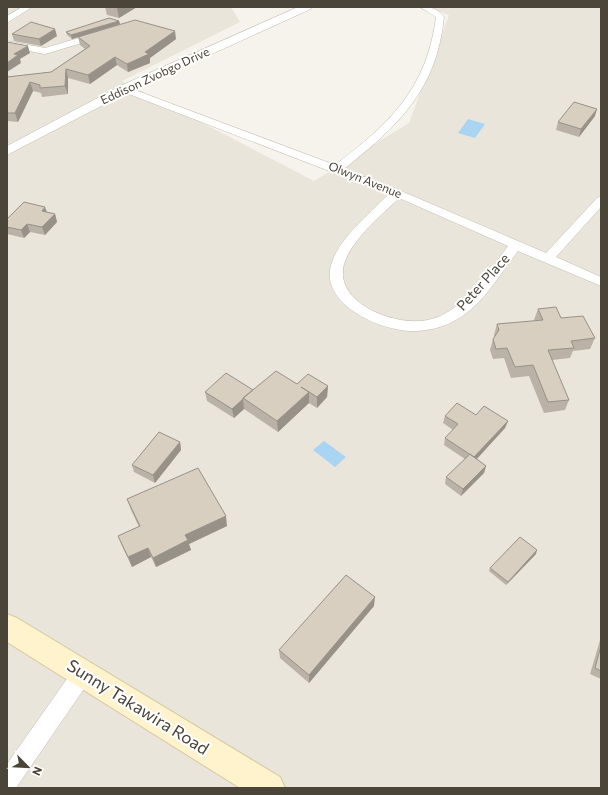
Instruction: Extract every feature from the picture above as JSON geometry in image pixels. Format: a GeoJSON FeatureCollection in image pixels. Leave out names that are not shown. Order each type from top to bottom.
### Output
{"type":"FeatureCollection","features":[{"type":"Feature","properties":{"kind":"main road","name":"Sunny Takawira Road"},"geometry":{"type":"LineString","coordinates":[[7,627],[269,788]]}},
{"type":"Feature","properties":{"kind":"street"},"geometry":{"type":"LineString","coordinates":[[7,20],[28,7]]}},
{"type":"Feature","properties":{"kind":"street","name":"Eddison Zvobgo Drive"},"geometry":{"type":"LineString","coordinates":[[7,151],[124,89],[307,7]]}},
{"type":"Feature","properties":{"kind":"street"},"geometry":{"type":"LineString","coordinates":[[337,168],[382,133],[403,110],[420,85],[439,34],[440,17],[435,12],[424,7]]}},
{"type":"Feature","properties":{"kind":"street"},"geometry":{"type":"LineString","coordinates":[[7,44],[47,51],[110,31]]}},
{"type":"Feature","properties":{"kind":"street","name":"Olwyn Avenue"},"geometry":{"type":"LineString","coordinates":[[124,89],[337,168],[517,244],[601,282]]}},
{"type":"Feature","properties":{"kind":"street","name":"Peter Place"},"geometry":{"type":"LineString","coordinates":[[397,193],[345,248],[336,269],[338,286],[347,298],[358,308],[375,317],[398,324],[422,326],[453,315],[481,289],[517,244]]}},
{"type":"Feature","properties":{"kind":"street"},"geometry":{"type":"LineString","coordinates":[[548,258],[601,200]]}},
{"type":"Feature","properties":{"kind":"street"},"geometry":{"type":"LineString","coordinates":[[7,782],[83,674]]}},
{"type":"Feature","properties":{"kind":"shaded area"},"geometry":{"type":"Polygon","coordinates":[[[7,7],[231,7],[240,22],[122,81],[314,181],[409,123],[449,15],[427,7],[601,7],[601,788],[7,788],[7,7]]]}},
{"type":"Feature","properties":{"kind":"water"},"geometry":{"type":"Polygon","coordinates":[[[468,119],[485,124],[475,138],[458,133],[468,119]]]}},
{"type":"Feature","properties":{"kind":"water"},"geometry":{"type":"Polygon","coordinates":[[[324,441],[346,457],[335,467],[313,450],[324,441]]]}},
{"type":"Feature","properties":{"kind":"building"},"geometry":{"type":"Polygon","coordinates":[[[109,18],[119,21],[71,35],[66,32],[109,18]]]}},
{"type":"Feature","properties":{"kind":"building"},"geometry":{"type":"Polygon","coordinates":[[[135,20],[175,31],[145,52],[149,54],[127,64],[115,57],[88,75],[66,69],[65,86],[40,88],[40,85],[30,82],[15,113],[7,113],[7,77],[51,72],[90,46],[78,37],[135,20]]]}},
{"type":"Feature","properties":{"kind":"building"},"geometry":{"type":"Polygon","coordinates":[[[31,22],[55,29],[39,39],[12,34],[31,22]]]}},
{"type":"Feature","properties":{"kind":"building"},"geometry":{"type":"Polygon","coordinates":[[[7,42],[28,46],[14,54],[18,55],[7,63],[7,42]]]}},
{"type":"Feature","properties":{"kind":"building"},"geometry":{"type":"Polygon","coordinates":[[[574,102],[597,109],[581,129],[558,122],[574,102]]]}},
{"type":"Feature","properties":{"kind":"building"},"geometry":{"type":"Polygon","coordinates":[[[24,202],[45,207],[42,211],[55,214],[42,227],[27,224],[21,230],[7,227],[7,219],[24,202]]]}},
{"type":"Feature","properties":{"kind":"building"},"geometry":{"type":"Polygon","coordinates":[[[556,307],[561,318],[583,316],[595,338],[571,341],[574,348],[548,350],[569,400],[548,402],[533,365],[515,367],[507,348],[496,349],[493,339],[499,330],[497,324],[543,320],[538,309],[556,307]]]}},
{"type":"Feature","properties":{"kind":"building"},"geometry":{"type":"Polygon","coordinates":[[[276,371],[297,384],[308,374],[328,386],[317,397],[309,392],[277,421],[243,398],[276,371]]]}},
{"type":"Feature","properties":{"kind":"building"},"geometry":{"type":"Polygon","coordinates":[[[226,373],[253,390],[232,409],[205,392],[226,373]]]}},
{"type":"Feature","properties":{"kind":"building"},"geometry":{"type":"Polygon","coordinates":[[[457,403],[476,415],[484,406],[508,421],[474,457],[445,438],[458,424],[445,416],[457,403]]]}},
{"type":"Feature","properties":{"kind":"building"},"geometry":{"type":"Polygon","coordinates":[[[159,432],[180,442],[153,475],[132,465],[159,432]]]}},
{"type":"Feature","properties":{"kind":"building"},"geometry":{"type":"Polygon","coordinates":[[[470,454],[486,466],[463,489],[446,477],[470,454]]]}},
{"type":"Feature","properties":{"kind":"building"},"geometry":{"type":"Polygon","coordinates":[[[198,468],[226,516],[185,535],[188,540],[153,558],[148,548],[128,557],[118,536],[140,526],[127,499],[198,468]]]}},
{"type":"Feature","properties":{"kind":"building"},"geometry":{"type":"Polygon","coordinates":[[[520,537],[537,550],[508,582],[490,568],[520,537]]]}},
{"type":"Feature","properties":{"kind":"building"},"geometry":{"type":"Polygon","coordinates":[[[346,575],[375,597],[309,675],[279,650],[346,575]]]}},
{"type":"Feature","properties":{"kind":"building"},"geometry":{"type":"Polygon","coordinates":[[[601,646],[601,671],[595,668],[601,646]]]}}]}
